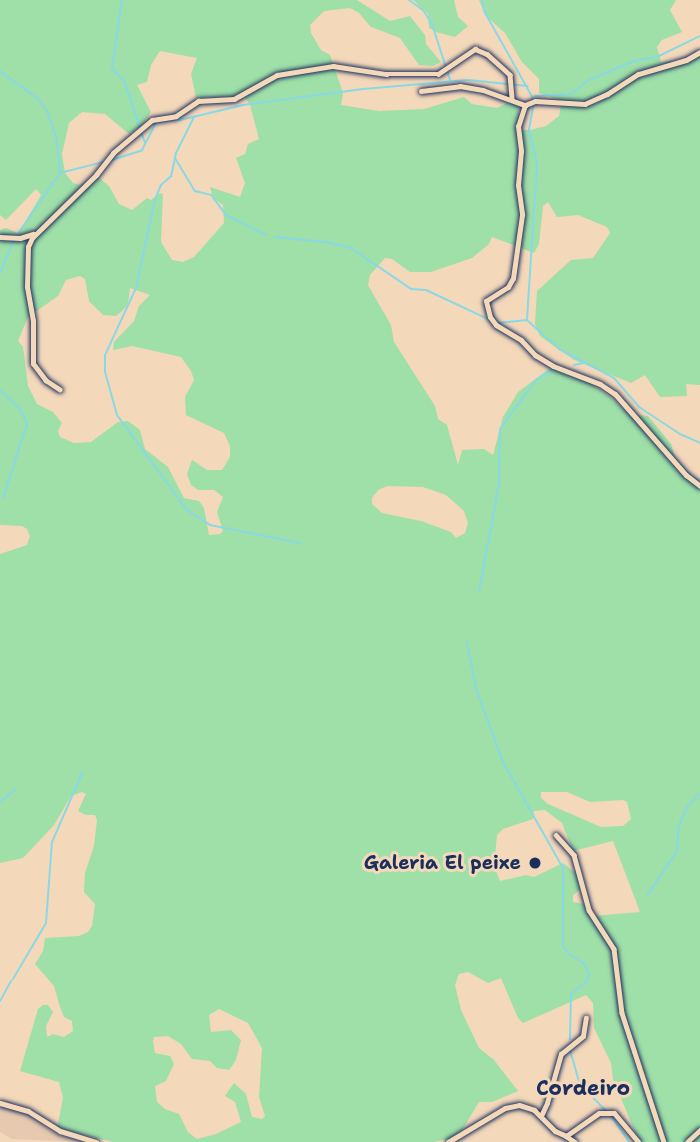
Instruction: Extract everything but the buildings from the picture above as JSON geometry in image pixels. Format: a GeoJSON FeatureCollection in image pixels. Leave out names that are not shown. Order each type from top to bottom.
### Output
{"type":"FeatureCollection","features":[{"type":"Feature","properties":{"kind":"street"},"geometry":{"type":"LineString","coordinates":[[60,390],[46,381],[33,365],[33,321],[28,298],[28,247],[37,233],[96,175],[113,153],[152,120],[176,116],[198,102],[234,99],[277,75],[333,66],[386,74],[438,74],[477,49],[510,75],[512,99]]}},
{"type":"Feature","properties":{"kind":"street"},"geometry":{"type":"LineString","coordinates":[[421,91],[460,86],[512,99],[525,105],[535,101],[585,104],[607,94],[638,74],[686,61],[700,52]]}},
{"type":"Feature","properties":{"kind":"street"},"geometry":{"type":"LineString","coordinates":[[525,105],[518,128],[521,151],[518,185],[522,215],[513,278],[508,287],[488,297],[486,305],[490,317],[500,329],[521,340],[547,363],[607,387],[686,475],[700,486]]}},
{"type":"Feature","properties":{"kind":"street"},"geometry":{"type":"LineString","coordinates":[[0,237],[20,238],[37,233]]}},
{"type":"Feature","properties":{"kind":"street"},"geometry":{"type":"LineString","coordinates":[[556,835],[574,855],[589,910],[614,949],[622,1013],[664,1142]]}},
{"type":"Feature","properties":{"kind":"street"},"geometry":{"type":"LineString","coordinates":[[541,1116],[561,1054],[583,1036],[586,1018]]}},
{"type":"Feature","properties":{"kind":"street"},"geometry":{"type":"LineString","coordinates":[[0,1103],[28,1111],[60,1131],[96,1142]]}},
{"type":"Feature","properties":{"kind":"street"},"geometry":{"type":"LineString","coordinates":[[448,1142],[512,1106],[525,1106],[541,1116],[555,1131],[575,1142]]}},
{"type":"Feature","properties":{"kind":"street"},"geometry":{"type":"LineString","coordinates":[[566,1136],[595,1115],[610,1112],[618,1115],[638,1142]]}},
{"type":"Feature","properties":{"kind":"street"},"geometry":{"type":"LineString","coordinates":[[687,1142],[700,1130]]}},
{"type":"Feature","properties":{"kind":"shaded area"},"geometry":{"type":"Polygon","coordinates":[[[0,1106],[28,1114],[52,1132],[81,1142],[12,1139],[0,1132],[0,1106]]]}},
{"type":"Feature","properties":{"kind":"green space"},"geometry":{"type":"Polygon","coordinates":[[[0,0],[357,0],[390,21],[410,16],[425,35],[426,44],[441,62],[433,66],[419,65],[400,38],[371,27],[359,13],[350,8],[324,11],[310,25],[311,33],[321,50],[330,55],[343,93],[341,105],[379,111],[424,109],[464,97],[472,104],[497,108],[511,101],[518,103],[519,125],[523,130],[530,130],[546,126],[559,116],[561,105],[557,99],[539,93],[539,79],[522,62],[505,33],[486,16],[479,0],[676,0],[670,10],[682,32],[662,40],[657,47],[661,62],[684,60],[700,51],[700,385],[686,384],[687,396],[660,397],[645,375],[631,383],[574,360],[540,336],[535,324],[537,291],[571,260],[593,258],[610,233],[607,227],[578,215],[557,217],[548,202],[543,206],[539,244],[534,253],[492,237],[489,244],[472,258],[431,272],[410,272],[392,259],[385,258],[370,275],[368,285],[391,325],[394,342],[435,406],[438,419],[447,425],[458,465],[462,450],[484,449],[493,455],[503,417],[518,392],[554,365],[576,373],[610,397],[634,419],[638,415],[648,416],[671,444],[675,457],[693,477],[700,479],[700,1142],[641,1142],[638,1139],[613,1079],[611,1063],[594,1028],[593,1003],[586,995],[523,1023],[518,1018],[501,978],[488,983],[468,972],[459,974],[455,985],[461,1010],[479,1048],[494,1060],[518,1091],[492,1102],[479,1102],[461,1132],[449,1139],[433,1142],[113,1142],[57,1128],[63,1098],[59,1082],[20,1071],[38,1009],[43,1005],[48,1005],[53,1012],[46,1026],[47,1037],[53,1034],[64,1037],[73,1031],[72,1021],[64,1017],[54,986],[35,964],[43,951],[45,938],[79,936],[88,932],[92,926],[95,904],[84,892],[85,873],[94,846],[97,820],[95,815],[78,811],[86,794],[82,792],[71,796],[54,825],[23,858],[0,863],[0,554],[27,545],[30,536],[22,526],[0,525],[0,230],[6,228],[17,233],[41,195],[36,189],[6,220],[0,215],[0,0]],[[160,51],[151,65],[147,82],[137,85],[151,112],[142,125],[129,134],[105,114],[82,112],[69,123],[62,154],[65,173],[73,183],[80,185],[98,177],[109,186],[119,204],[132,210],[147,198],[151,200],[160,193],[163,194],[161,242],[172,260],[183,262],[194,257],[224,223],[223,205],[213,198],[210,187],[240,197],[245,183],[236,158],[245,154],[248,144],[259,139],[250,105],[244,96],[196,98],[191,74],[197,58],[160,51]],[[80,276],[66,280],[58,296],[28,317],[18,341],[23,347],[28,386],[37,404],[53,412],[62,423],[58,431],[60,437],[74,443],[91,442],[118,422],[128,421],[140,430],[145,449],[168,467],[184,498],[199,501],[204,508],[209,535],[220,534],[223,531],[217,512],[223,497],[214,490],[198,490],[191,485],[187,474],[192,460],[207,470],[222,470],[230,457],[230,446],[224,433],[186,415],[185,397],[194,380],[191,371],[181,357],[132,346],[113,350],[114,342],[134,321],[139,306],[150,295],[130,288],[128,304],[116,316],[103,315],[89,301],[85,279],[80,276]],[[387,486],[378,490],[372,498],[372,504],[382,513],[421,521],[451,532],[456,538],[465,533],[468,523],[464,511],[446,495],[423,487],[387,486]],[[541,792],[541,798],[548,804],[601,827],[623,826],[631,819],[627,802],[623,800],[590,802],[567,792],[541,792]],[[545,810],[534,811],[533,819],[503,829],[497,835],[494,866],[500,881],[526,875],[534,877],[563,863],[578,875],[582,888],[573,895],[573,902],[590,905],[593,916],[640,912],[613,841],[573,851],[562,823],[545,810]],[[219,1009],[209,1015],[211,1032],[231,1030],[241,1040],[236,1060],[229,1070],[217,1068],[210,1061],[192,1059],[181,1044],[168,1036],[154,1037],[153,1042],[155,1053],[170,1056],[174,1064],[166,1081],[155,1086],[157,1102],[165,1109],[179,1114],[188,1132],[197,1139],[216,1134],[241,1122],[235,1102],[225,1096],[234,1083],[246,1094],[252,1117],[262,1119],[265,1116],[259,1097],[262,1048],[248,1023],[219,1009]]]}},
{"type":"Feature","properties":{"kind":"green space"},"geometry":{"type":"Polygon","coordinates":[[[413,0],[454,0],[458,17],[468,26],[455,37],[436,32],[429,28],[428,14],[413,0]]]}},
{"type":"Feature","properties":{"kind":"waterway"},"geometry":{"type":"LineString","coordinates":[[122,0],[112,68],[124,81],[145,143]]}},
{"type":"Feature","properties":{"kind":"waterway"},"geometry":{"type":"LineString","coordinates":[[409,0],[423,10],[432,24],[450,80]]}},
{"type":"Feature","properties":{"kind":"waterway"},"geometry":{"type":"LineString","coordinates":[[482,0],[484,11],[534,100]]}},
{"type":"Feature","properties":{"kind":"waterway"},"geometry":{"type":"LineString","coordinates":[[535,96],[571,94],[587,81],[634,61],[659,56],[700,36]]}},
{"type":"Feature","properties":{"kind":"waterway"},"geometry":{"type":"LineString","coordinates":[[0,71],[37,98],[47,111],[56,137],[60,172]]}},
{"type":"Feature","properties":{"kind":"waterway"},"geometry":{"type":"LineString","coordinates":[[169,119],[180,120],[243,105],[363,89],[468,80],[528,86]]}},
{"type":"Feature","properties":{"kind":"waterway"},"geometry":{"type":"LineString","coordinates":[[527,319],[537,163],[529,130],[534,103]]}},
{"type":"Feature","properties":{"kind":"waterway"},"geometry":{"type":"LineString","coordinates":[[194,117],[176,153],[171,176],[161,185],[155,199],[136,288],[105,355],[105,372],[117,415],[187,510],[210,525],[300,543]]}},
{"type":"Feature","properties":{"kind":"waterway"},"geometry":{"type":"LineString","coordinates":[[109,161],[142,150],[157,120]]}},
{"type":"Feature","properties":{"kind":"waterway"},"geometry":{"type":"LineString","coordinates":[[175,158],[195,191],[211,195],[226,215],[266,235]]}},
{"type":"Feature","properties":{"kind":"waterway"},"geometry":{"type":"LineString","coordinates":[[17,235],[60,173],[103,162]]}},
{"type":"Feature","properties":{"kind":"waterway"},"geometry":{"type":"LineString","coordinates":[[275,237],[325,242],[351,248],[411,289],[426,290],[490,320]]}},
{"type":"Feature","properties":{"kind":"waterway"},"geometry":{"type":"LineString","coordinates":[[0,273],[14,240]]}},
{"type":"Feature","properties":{"kind":"waterway"},"geometry":{"type":"LineString","coordinates":[[498,323],[527,320],[559,349],[614,378],[639,407],[680,434],[700,443]]}},
{"type":"Feature","properties":{"kind":"waterway"},"geometry":{"type":"LineString","coordinates":[[574,365],[584,363]]}},
{"type":"Feature","properties":{"kind":"waterway"},"geometry":{"type":"LineString","coordinates":[[479,592],[499,484],[500,429],[536,380],[552,370]]}},
{"type":"Feature","properties":{"kind":"waterway"},"geometry":{"type":"LineString","coordinates":[[0,390],[21,410],[27,424],[3,498]]}},
{"type":"Feature","properties":{"kind":"waterway"},"geometry":{"type":"LineString","coordinates":[[467,642],[476,688],[503,762],[563,868],[563,946],[569,954],[585,964],[589,974],[586,982],[571,994],[570,1039]]}},
{"type":"Feature","properties":{"kind":"waterway"},"geometry":{"type":"LineString","coordinates":[[13,979],[46,923],[52,842],[83,771]]}},
{"type":"Feature","properties":{"kind":"waterway"},"geometry":{"type":"LineString","coordinates":[[0,802],[16,789]]}},
{"type":"Feature","properties":{"kind":"waterway"},"geometry":{"type":"LineString","coordinates":[[647,896],[677,851],[679,825],[687,807],[700,793]]}},
{"type":"Feature","properties":{"kind":"waterway"},"geometry":{"type":"LineString","coordinates":[[0,1001],[11,981]]}},
{"type":"Feature","properties":{"kind":"waterway"},"geometry":{"type":"LineString","coordinates":[[570,1050],[580,1084],[607,1112]]}},
{"type":"Feature","properties":{"kind":"waterway"},"geometry":{"type":"LineString","coordinates":[[611,1116],[629,1142]]}},
{"type":"Feature","properties":{"kind":"place","name":"Galeria El peixe"},"geometry":{"type":"Point","coordinates":[535,863]}},
{"type":"Feature","properties":{"kind":"district","name":"Cordeiro"},"geometry":{"type":"Point","coordinates":[583,1088]}}]}
